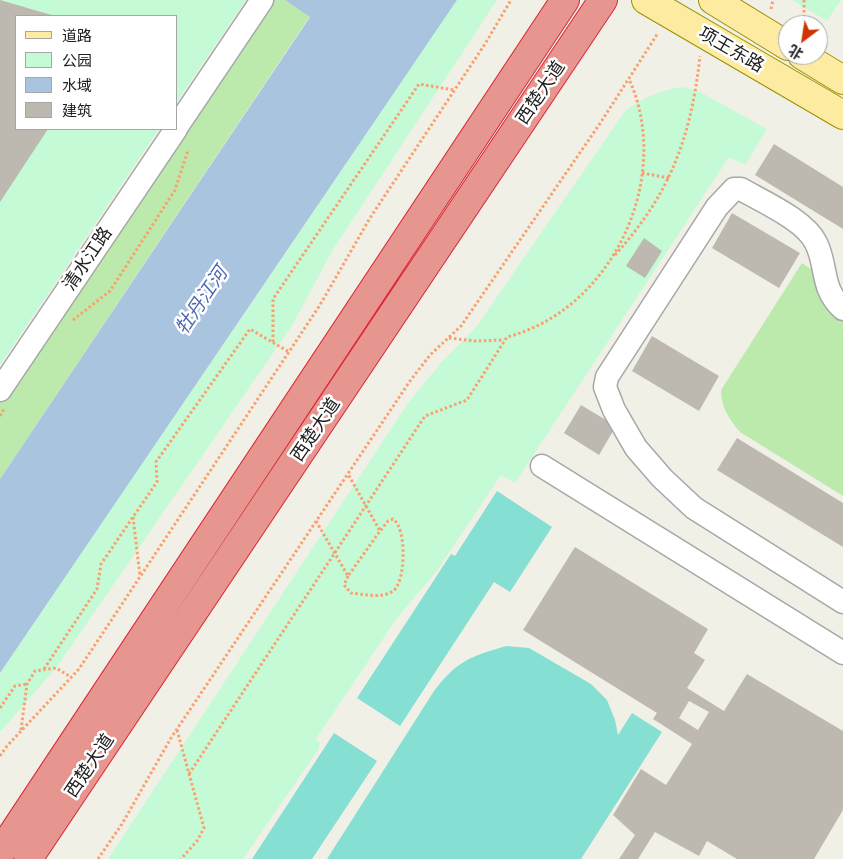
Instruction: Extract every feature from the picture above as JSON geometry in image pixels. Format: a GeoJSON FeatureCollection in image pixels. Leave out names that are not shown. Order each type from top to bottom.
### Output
{"type":"FeatureCollection","features":[{"type":"Feature","properties":{"kind":"highway","name":"西楚大道"},"geometry":{"type":"LineString","coordinates":[[0,853],[565,0]]}},
{"type":"Feature","properties":{"kind":"highway","name":"西楚大道"},"geometry":{"type":"LineString","coordinates":[[28,859],[603,0]]}},
{"type":"Feature","properties":{"kind":"main road","name":"项王东路"},"geometry":{"type":"LineString","coordinates":[[646,0],[843,115]]}},
{"type":"Feature","properties":{"kind":"main road","name":"项王东路"},"geometry":{"type":"LineString","coordinates":[[713,0],[778,40]]}},
{"type":"Feature","properties":{"kind":"main road"},"geometry":{"type":"LineString","coordinates":[[818,65],[843,80]]}},
{"type":"Feature","properties":{"kind":"street","name":"清水江路"},"geometry":{"type":"LineString","coordinates":[[3,399],[181,134],[262,0]]}},
{"type":"Feature","properties":{"kind":"street"},"geometry":{"type":"LineString","coordinates":[[843,310],[834,302],[824,278],[821,254],[815,240],[798,223],[741,189],[734,189],[717,207],[607,377],[605,387],[614,410],[636,448],[662,478],[694,508],[843,602]]}},
{"type":"Feature","properties":{"kind":"street"},"geometry":{"type":"LineString","coordinates":[[542,466],[843,654]]}},
{"type":"Feature","properties":{"kind":"path"},"geometry":{"type":"LineString","coordinates":[[0,756],[21,730],[79,668],[320,305],[370,218],[455,90],[511,0]]}},
{"type":"Feature","properties":{"kind":"path"},"geometry":{"type":"LineString","coordinates":[[804,0],[804,15]]}},
{"type":"Feature","properties":{"kind":"path"},"geometry":{"type":"LineString","coordinates":[[98,859],[122,824],[177,729],[410,381],[430,355],[461,326],[629,79],[670,14]]}},
{"type":"Feature","properties":{"kind":"path"},"geometry":{"type":"LineString","coordinates":[[610,260],[640,227],[669,178],[690,117],[697,83],[703,33]]}},
{"type":"Feature","properties":{"kind":"path"},"geometry":{"type":"LineString","coordinates":[[449,338],[474,341],[505,340],[534,329],[572,302],[595,281],[610,260],[628,230],[642,173],[640,120],[635,92],[629,79]]}},
{"type":"Feature","properties":{"kind":"path"},"geometry":{"type":"LineString","coordinates":[[273,343],[274,299],[419,84],[455,90]]}},
{"type":"Feature","properties":{"kind":"path"},"geometry":{"type":"LineString","coordinates":[[71,322],[110,291],[175,190],[181,134]]}},
{"type":"Feature","properties":{"kind":"path"},"geometry":{"type":"LineString","coordinates":[[642,173],[669,178]]}},
{"type":"Feature","properties":{"kind":"path"},"geometry":{"type":"LineString","coordinates":[[44,670],[97,589],[101,564],[157,482],[156,462],[250,329],[289,352]]}},
{"type":"Feature","properties":{"kind":"path"},"geometry":{"type":"LineString","coordinates":[[189,774],[336,554],[425,416],[467,400],[505,340]]}},
{"type":"Feature","properties":{"kind":"path"},"geometry":{"type":"LineString","coordinates":[[0,416],[3,399]]}},
{"type":"Feature","properties":{"kind":"path"},"geometry":{"type":"LineString","coordinates":[[348,474],[380,531]]}},
{"type":"Feature","properties":{"kind":"path"},"geometry":{"type":"LineString","coordinates":[[133,517],[140,576]]}},
{"type":"Feature","properties":{"kind":"path"},"geometry":{"type":"LineString","coordinates":[[393,519],[398,522],[402,534],[403,554],[399,582],[395,590],[377,596],[351,593],[344,585],[348,576],[388,521],[393,519]]}},
{"type":"Feature","properties":{"kind":"path"},"geometry":{"type":"LineString","coordinates":[[316,521],[348,576]]}},
{"type":"Feature","properties":{"kind":"path"},"geometry":{"type":"LineString","coordinates":[[21,730],[27,684],[35,671],[56,668],[71,677]]}},
{"type":"Feature","properties":{"kind":"path"},"geometry":{"type":"LineString","coordinates":[[0,708],[15,686],[27,684]]}},
{"type":"Feature","properties":{"kind":"path"},"geometry":{"type":"LineString","coordinates":[[177,729],[204,828],[197,842],[181,859]]}},
{"type":"Feature","properties":{"kind":"green space"},"geometry":{"type":"Polygon","coordinates":[[[0,0],[246,0],[178,100],[178,15],[15,15],[15,130],[158,130],[0,365],[0,0]]]}},
{"type":"Feature","properties":{"kind":"green space"},"geometry":{"type":"Polygon","coordinates":[[[272,0],[285,0],[310,16],[0,479],[0,402],[272,0]]]}},
{"type":"Feature","properties":{"kind":"green space"},"geometry":{"type":"Polygon","coordinates":[[[457,0],[497,0],[332,251],[293,324],[56,668],[0,732],[0,673],[457,0]]]}},
{"type":"Feature","properties":{"kind":"green space"},"geometry":{"type":"Polygon","coordinates":[[[792,0],[841,0],[828,20],[828,15],[817,15],[792,0]]]}},
{"type":"Feature","properties":{"kind":"green space"},"geometry":{"type":"Polygon","coordinates":[[[684,87],[700,92],[767,129],[745,165],[729,157],[515,483],[501,475],[436,572],[397,618],[316,739],[320,743],[318,750],[243,859],[108,859],[408,403],[440,364],[477,326],[625,111],[653,95],[684,87]]]}},
{"type":"Feature","properties":{"kind":"green space"},"geometry":{"type":"Polygon","coordinates":[[[802,263],[811,269],[819,287],[843,318],[843,496],[740,432],[726,412],[722,402],[721,390],[802,263]]]}},
{"type":"Feature","properties":{"kind":"shaded area"},"geometry":{"type":"Polygon","coordinates":[[[497,491],[552,527],[510,592],[494,582],[400,726],[357,698],[451,554],[455,556],[497,491]]]}},
{"type":"Feature","properties":{"kind":"shaded area"},"geometry":{"type":"Polygon","coordinates":[[[506,646],[529,648],[591,684],[607,700],[615,720],[618,735],[632,713],[662,732],[581,859],[327,859],[434,691],[450,672],[466,661],[483,653],[506,646]]]}},
{"type":"Feature","properties":{"kind":"shaded area"},"geometry":{"type":"Polygon","coordinates":[[[334,733],[377,761],[312,859],[252,859],[334,733]]]}},
{"type":"Feature","properties":{"kind":"water","name":"牡丹江河"},"geometry":{"type":"Polygon","coordinates":[[[285,0],[457,0],[0,673],[0,479],[310,17],[285,0]]]}},
{"type":"Feature","properties":{"kind":"building"},"geometry":{"type":"Polygon","coordinates":[[[0,0],[52,15],[15,15],[15,130],[47,130],[0,202],[0,0]]]}},
{"type":"Feature","properties":{"kind":"building"},"geometry":{"type":"Polygon","coordinates":[[[774,144],[843,187],[843,229],[755,175],[774,144]]]}},
{"type":"Feature","properties":{"kind":"building"},"geometry":{"type":"Polygon","coordinates":[[[732,213],[800,253],[779,288],[712,248],[732,213]]]}},
{"type":"Feature","properties":{"kind":"building"},"geometry":{"type":"Polygon","coordinates":[[[644,238],[662,251],[645,278],[626,266],[644,238]]]}},
{"type":"Feature","properties":{"kind":"building"},"geometry":{"type":"Polygon","coordinates":[[[652,336],[719,376],[699,411],[632,371],[652,336]]]}},
{"type":"Feature","properties":{"kind":"building"},"geometry":{"type":"Polygon","coordinates":[[[581,405],[616,426],[599,455],[564,433],[581,405]]]}},
{"type":"Feature","properties":{"kind":"building"},"geometry":{"type":"Polygon","coordinates":[[[737,438],[843,503],[843,547],[717,470],[737,438]]]}},
{"type":"Feature","properties":{"kind":"building"},"geometry":{"type":"Polygon","coordinates":[[[575,547],[708,629],[694,653],[705,660],[687,688],[724,711],[747,674],[843,731],[843,810],[814,859],[737,859],[707,841],[699,856],[655,832],[638,859],[619,859],[635,835],[613,815],[641,769],[666,785],[692,744],[653,719],[657,713],[523,630],[575,547]],[[689,701],[679,718],[698,730],[709,712],[689,701]]]}}]}
